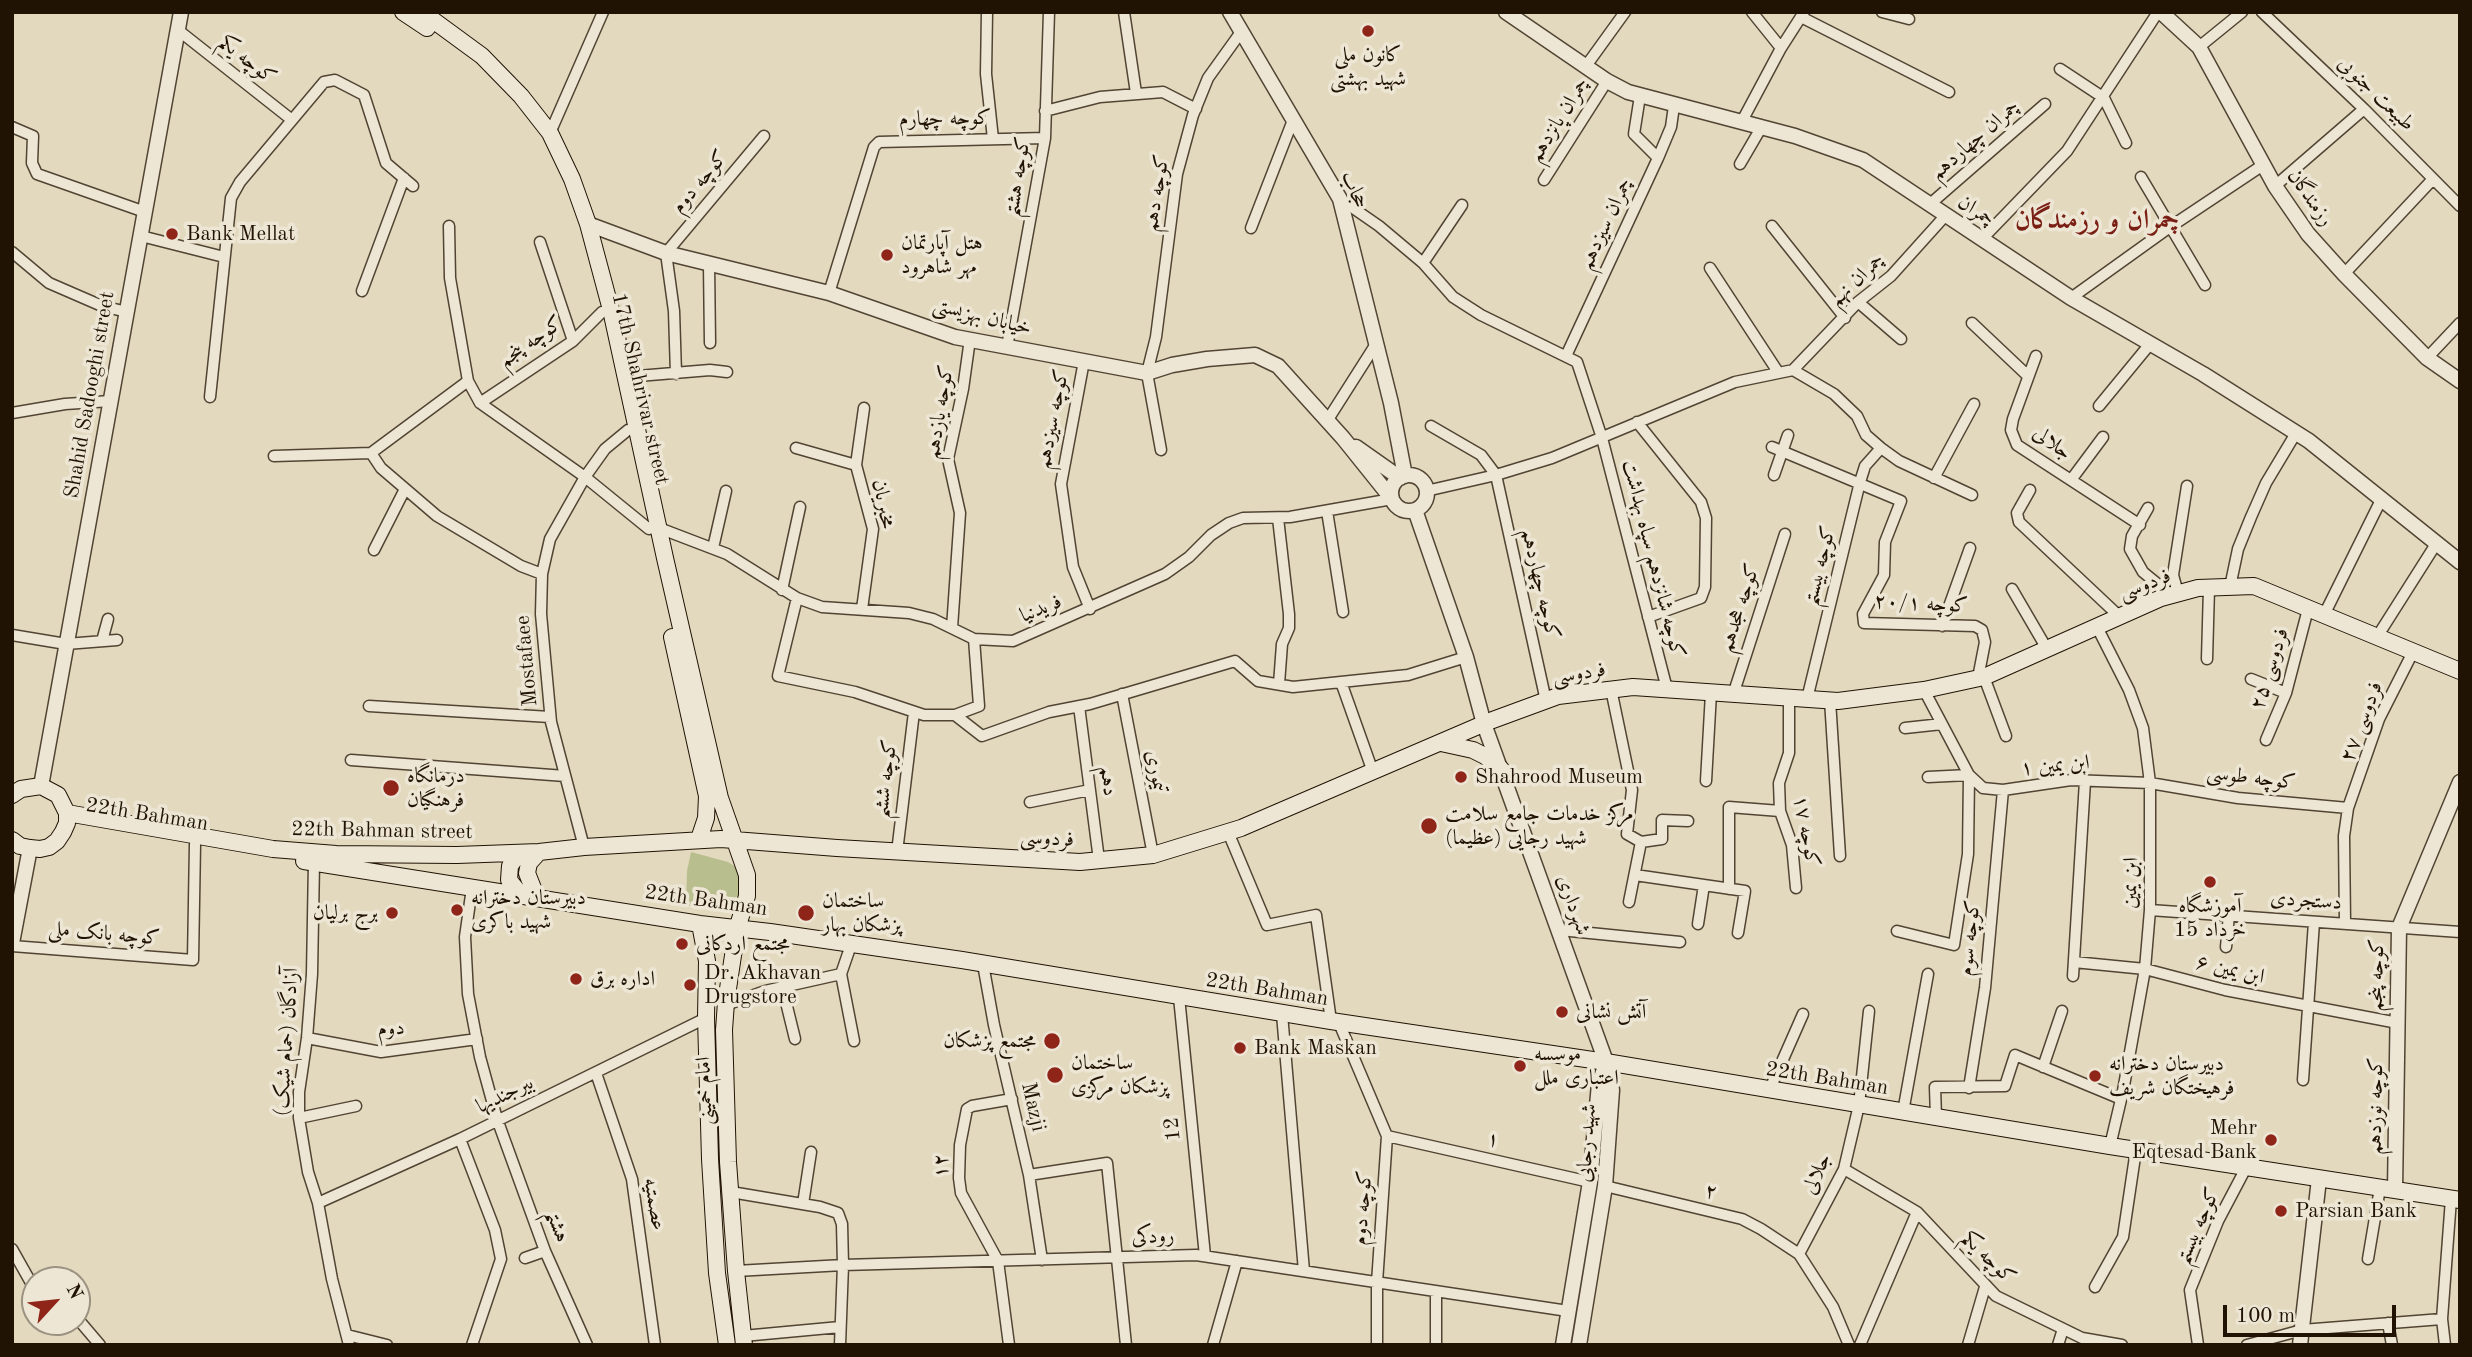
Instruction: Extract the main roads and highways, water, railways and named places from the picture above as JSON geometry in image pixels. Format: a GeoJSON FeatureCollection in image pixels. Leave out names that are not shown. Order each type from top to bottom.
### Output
{"type":"FeatureCollection","features":[{"type":"Feature","properties":{"kind":"main road","name":"17th Shahrivar street"},"geometry":{"type":"LineString","coordinates":[[403,12],[475,63],[513,102],[541,138],[583,225],[611,310],[626,377],[707,796],[706,818],[699,839]]}},
{"type":"Feature","properties":{"kind":"main road","name":"17th Shahrivar street"},"geometry":{"type":"LineString","coordinates":[[422,12],[482,55],[520,96],[550,133],[572,179],[628,430],[720,798],[736,839]]}},
{"type":"Feature","properties":{"kind":"main road","name":"فردوسی"},"geometry":{"type":"LineString","coordinates":[[699,839],[736,839],[897,852],[1080,862],[1153,855],[1228,832],[1484,724],[1558,696],[1633,687],[1830,700],[1924,690],[1981,678],[2175,594],[2209,588],[2253,586],[2460,671]]}},
{"type":"Feature","properties":{"kind":"main road"},"geometry":{"type":"LineString","coordinates":[[1441,743],[1473,750],[1501,769]]}},
{"type":"Feature","properties":{"kind":"main road"},"geometry":{"type":"LineString","coordinates":[[12,795],[21,789],[41,786],[58,795],[67,818],[57,841],[40,849],[20,846],[12,840]]}},
{"type":"Feature","properties":{"kind":"main road","name":"22th Bahman street"},"geometry":{"type":"LineString","coordinates":[[67,818],[273,849],[336,854],[519,853],[699,839]]}},
{"type":"Feature","properties":{"kind":"main road","name":"22th Bahman"},"geometry":{"type":"LineString","coordinates":[[67,818],[195,844],[737,929],[983,964],[1282,1014],[1606,1062],[1936,1118],[2455,1199]]}},
{"type":"Feature","properties":{"kind":"main road","name":"امام خمینی"},"geometry":{"type":"LineString","coordinates":[[736,839],[747,875],[747,896],[737,929],[726,1004],[726,1106],[736,1271],[744,1340]]}},
{"type":"Feature","properties":{"kind":"main road"},"geometry":{"type":"LineString","coordinates":[[528,895],[529,863],[538,852]]}},
{"type":"Feature","properties":{"kind":"main road"},"geometry":{"type":"LineString","coordinates":[[519,853],[510,866],[509,880],[528,895]]}},
{"type":"Feature","properties":{"kind":"main road","name":"امام خمینی"},"geometry":{"type":"LineString","coordinates":[[699,923],[707,961],[710,1159],[716,1260],[727,1345]]}},
{"type":"Feature","properties":{"kind":"place","name":"کانون ملی شهید بهشتی"},"geometry":{"type":"Point","coordinates":[1368,31]}},
{"type":"Feature","properties":{"kind":"place","name":"Bank Mellat"},"geometry":{"type":"Point","coordinates":[172,234]}},
{"type":"Feature","properties":{"kind":"place","name":"هتل آپارتمان مهر شاهرود"},"geometry":{"type":"Point","coordinates":[887,255]}},
{"type":"Feature","properties":{"kind":"place","name":"Shahrood Museum"},"geometry":{"type":"Point","coordinates":[1461,777]}},
{"type":"Feature","properties":{"kind":"place","name":"درمانگاه فرهنگیان"},"geometry":{"type":"Point","coordinates":[391,788]}},
{"type":"Feature","properties":{"kind":"place","name":"مرکز خدمات جامع سلامت شهید رجایی (عظیما)"},"geometry":{"type":"Point","coordinates":[1429,826]}},
{"type":"Feature","properties":{"kind":"place","name":"آموزشگاه 15 خرداد"},"geometry":{"type":"Point","coordinates":[2210,882]}},
{"type":"Feature","properties":{"kind":"place","name":"دبیرستان دخترانه شهید باکری"},"geometry":{"type":"Point","coordinates":[457,910]}},
{"type":"Feature","properties":{"kind":"place","name":"برج برلیان"},"geometry":{"type":"Point","coordinates":[392,913]}},
{"type":"Feature","properties":{"kind":"place","name":"ساختمان پزشکان بهار"},"geometry":{"type":"Point","coordinates":[806,913]}},
{"type":"Feature","properties":{"kind":"place","name":"مجتمع اردکانی"},"geometry":{"type":"Point","coordinates":[682,944]}},
{"type":"Feature","properties":{"kind":"place","name":"اداره برق"},"geometry":{"type":"Point","coordinates":[576,979]}},
{"type":"Feature","properties":{"kind":"place","name":"Dr. Akhavan Drugstore"},"geometry":{"type":"Point","coordinates":[690,985]}},
{"type":"Feature","properties":{"kind":"place","name":"آتش نشانی"},"geometry":{"type":"Point","coordinates":[1562,1012]}},
{"type":"Feature","properties":{"kind":"place","name":"مجتمع پزشکان"},"geometry":{"type":"Point","coordinates":[1052,1041]}},
{"type":"Feature","properties":{"kind":"place","name":"Bank Maskan"},"geometry":{"type":"Point","coordinates":[1240,1048]}},
{"type":"Feature","properties":{"kind":"place","name":"موسسه اعتباری ملل"},"geometry":{"type":"Point","coordinates":[1520,1066]}},
{"type":"Feature","properties":{"kind":"place","name":"ساختمان پزشکان مرکزی"},"geometry":{"type":"Point","coordinates":[1055,1075]}},
{"type":"Feature","properties":{"kind":"place","name":"دبیرستان دخترانه فرهیختگان شریف"},"geometry":{"type":"Point","coordinates":[2095,1076]}},
{"type":"Feature","properties":{"kind":"place","name":"Mehr Eqtesad Bank"},"geometry":{"type":"Point","coordinates":[2271,1140]}},
{"type":"Feature","properties":{"kind":"place","name":"Parsian Bank"},"geometry":{"type":"Point","coordinates":[2281,1211]}},
{"type":"Feature","properties":{"kind":"district","name":"چمران و رزمندگان"},"geometry":{"type":"Point","coordinates":[2097,221]}}]}
